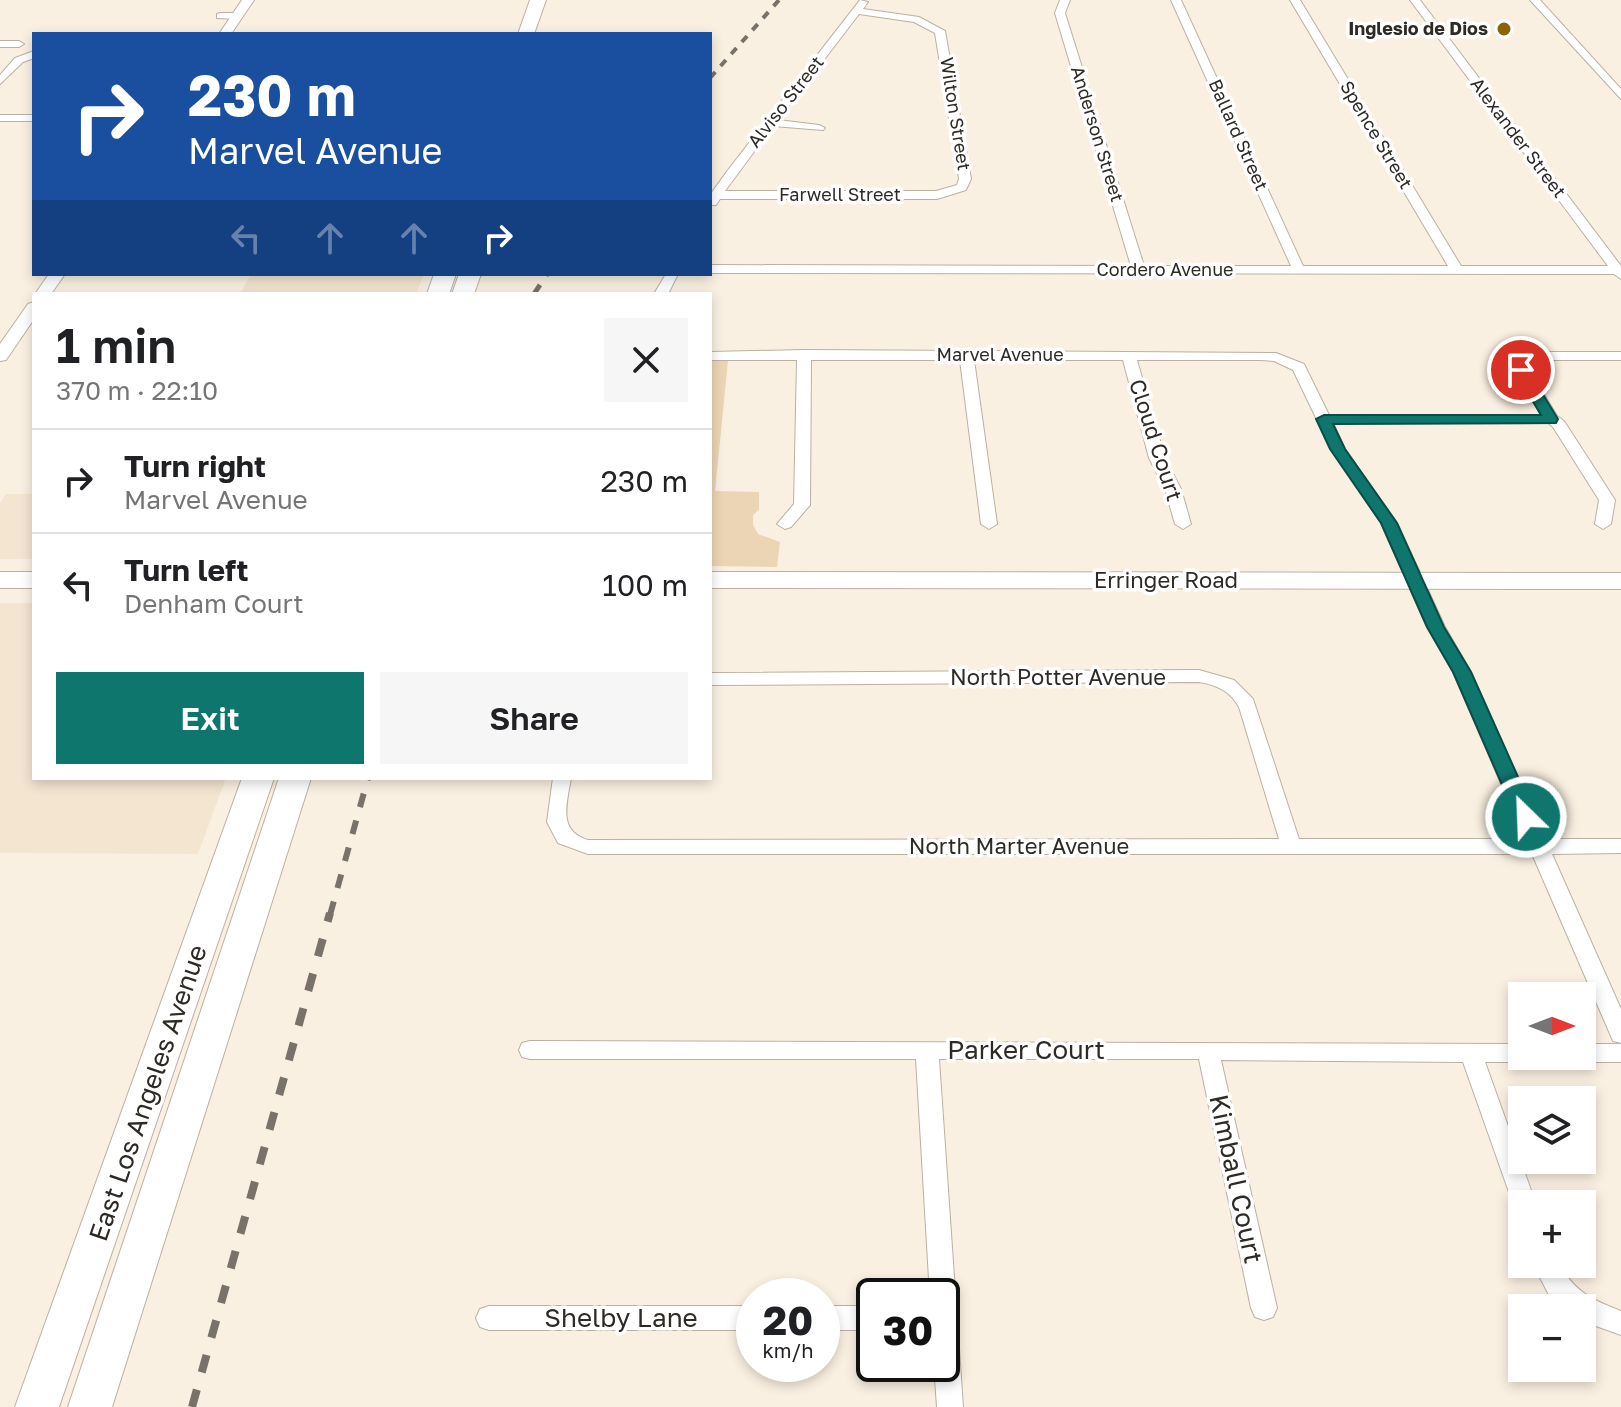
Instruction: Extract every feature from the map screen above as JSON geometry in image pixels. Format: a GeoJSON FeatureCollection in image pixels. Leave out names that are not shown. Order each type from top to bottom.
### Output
{"type":"FeatureCollection","features":[{"type":"Feature","properties":{"kind":"main road"},"geometry":{"type":"LineString","coordinates":[[527,32],[538,0]]}},
{"type":"Feature","properties":{"kind":"main road"},"geometry":{"type":"LineString","coordinates":[[0,580],[32,580]]}},
{"type":"Feature","properties":{"kind":"main road","name":"Erringer Road"},"geometry":{"type":"LineString","coordinates":[[712,580],[1621,581]]}},
{"type":"Feature","properties":{"kind":"main road","name":"East Los Angeles Avenue"},"geometry":{"type":"LineString","coordinates":[[37,1407],[257,780]]}},
{"type":"Feature","properties":{"kind":"main road","name":"East Los Angeles Avenue"},"geometry":{"type":"LineString","coordinates":[[90,1407],[294,780]]}},
{"type":"Feature","properties":{"kind":"street"},"geometry":{"type":"LineString","coordinates":[[226,32],[248,0]]}},
{"type":"Feature","properties":{"kind":"street","name":"Alviso Street"},"geometry":{"type":"LineString","coordinates":[[713,201],[865,0]]}},
{"type":"Feature","properties":{"kind":"street","name":"Anderson Street"},"geometry":{"type":"LineString","coordinates":[[1065,0],[1060,13],[1139,270]]}},
{"type":"Feature","properties":{"kind":"street","name":"Ballard Street"},"geometry":{"type":"LineString","coordinates":[[1176,0],[1299,270]]}},
{"type":"Feature","properties":{"kind":"street","name":"Spence Street"},"geometry":{"type":"LineString","coordinates":[[1295,0],[1457,270]]}},
{"type":"Feature","properties":{"kind":"street","name":"Alexander Street"},"geometry":{"type":"LineString","coordinates":[[1415,0],[1619,272]]}},
{"type":"Feature","properties":{"kind":"street"},"geometry":{"type":"LineString","coordinates":[[1535,0],[1621,96]]}},
{"type":"Feature","properties":{"kind":"street","name":"Wilton Street"},"geometry":{"type":"LineString","coordinates":[[857,11],[916,19],[940,31],[965,179],[962,187]]}},
{"type":"Feature","properties":{"kind":"street"},"geometry":{"type":"LineString","coordinates":[[220,16],[237,16]]}},
{"type":"Feature","properties":{"kind":"street"},"geometry":{"type":"LineString","coordinates":[[0,44],[19,44]]}},
{"type":"Feature","properties":{"kind":"street"},"geometry":{"type":"LineString","coordinates":[[0,81],[19,60],[32,55]]}},
{"type":"Feature","properties":{"kind":"street"},"geometry":{"type":"LineString","coordinates":[[0,118],[32,118]]}},
{"type":"Feature","properties":{"kind":"street"},"geometry":{"type":"LineString","coordinates":[[771,122],[819,128]]}},
{"type":"Feature","properties":{"kind":"street","name":"Farwell Street"},"geometry":{"type":"LineString","coordinates":[[713,201],[937,195],[962,187]]}},
{"type":"Feature","properties":{"kind":"street","name":"Cordero Avenue"},"geometry":{"type":"LineString","coordinates":[[712,269],[1619,272]]}},
{"type":"Feature","properties":{"kind":"street"},"geometry":{"type":"LineString","coordinates":[[0,356],[32,310]]}},
{"type":"Feature","properties":{"kind":"street"},"geometry":{"type":"LineString","coordinates":[[785,524],[802,505],[804,354]]}},
{"type":"Feature","properties":{"kind":"street","name":"Marvel Avenue"},"geometry":{"type":"LineString","coordinates":[[712,356],[1261,356],[1290,361],[1304,373],[1324,419]]}},
{"type":"Feature","properties":{"kind":"street"},"geometry":{"type":"LineString","coordinates":[[966,356],[989,524]]}},
{"type":"Feature","properties":{"kind":"street","name":"Cloud Court"},"geometry":{"type":"LineString","coordinates":[[1129,356],[1157,458],[1173,489],[1183,524]]}},
{"type":"Feature","properties":{"kind":"street"},"geometry":{"type":"LineString","coordinates":[[1603,524],[1607,500],[1521,370],[1522,359],[1535,356],[1621,356]]}},
{"type":"Feature","properties":{"kind":"street"},"geometry":{"type":"LineString","coordinates":[[1551,419],[1324,419],[1338,449],[1389,523],[1436,627],[1462,672],[1621,1034]]}},
{"type":"Feature","properties":{"kind":"street","name":"North Potter Avenue"},"geometry":{"type":"LineString","coordinates":[[712,679],[1199,676],[1216,679],[1243,695],[1291,846]]}},
{"type":"Feature","properties":{"kind":"street","name":"North Marter Avenue"},"geometry":{"type":"LineString","coordinates":[[562,780],[556,827],[562,837],[573,844],[588,847],[1621,846]]}},
{"type":"Feature","properties":{"kind":"street","name":"Parker Court"},"geometry":{"type":"LineString","coordinates":[[530,1050],[1508,1053]]}},
{"type":"Feature","properties":{"kind":"street"},"geometry":{"type":"LineString","coordinates":[[927,1050],[941,1278]]}},
{"type":"Feature","properties":{"kind":"street","name":"Kimball Court"},"geometry":{"type":"LineString","coordinates":[[1208,1050],[1264,1308]]}},
{"type":"Feature","properties":{"kind":"street"},"geometry":{"type":"LineString","coordinates":[[1596,1053],[1621,1053]]}},
{"type":"Feature","properties":{"kind":"street"},"geometry":{"type":"LineString","coordinates":[[1471,1054],[1519,1190]]}},
{"type":"Feature","properties":{"kind":"street"},"geometry":{"type":"LineString","coordinates":[[1596,1314],[1621,1323]]}},
{"type":"Feature","properties":{"kind":"street","name":"Shelby Lane"},"geometry":{"type":"LineString","coordinates":[[489,1318],[736,1318]]}},
{"type":"Feature","properties":{"kind":"street"},"geometry":{"type":"LineString","coordinates":[[948,1382],[950,1407]]}},
{"type":"Feature","properties":{"kind":"shaded area"},"geometry":{"type":"Polygon","coordinates":[[[250,276],[423,276],[417,292],[241,292],[250,276]]]}},
{"type":"Feature","properties":{"kind":"shaded area"},"geometry":{"type":"Polygon","coordinates":[[[712,361],[728,361],[715,491],[759,492],[759,510],[753,515],[753,525],[758,534],[780,542],[777,567],[712,566],[712,361]]]}},
{"type":"Feature","properties":{"kind":"shaded area"},"geometry":{"type":"Polygon","coordinates":[[[6,494],[32,494],[32,559],[0,559],[0,503],[6,494]]]}},
{"type":"Feature","properties":{"kind":"shaded area"},"geometry":{"type":"Polygon","coordinates":[[[0,603],[32,603],[32,780],[225,780],[198,854],[0,853],[0,603]]]}},
{"type":"Feature","properties":{"kind":"railway"},"geometry":{"type":"LineString","coordinates":[[712,76],[779,0]]}},
{"type":"Feature","properties":{"kind":"railway"},"geometry":{"type":"LineString","coordinates":[[535,292],[546,276]]}},
{"type":"Feature","properties":{"kind":"railway"},"geometry":{"type":"LineString","coordinates":[[330,915],[367,780]]}},
{"type":"Feature","properties":{"kind":"railway"},"geometry":{"type":"LineString","coordinates":[[192,1407],[330,913]]}},
{"type":"Feature","properties":{"kind":"place","name":"Inglesio de Dios"},"geometry":{"type":"Point","coordinates":[1504,29]}},
{"type":"Feature","properties":{"kind":"route"},"geometry":{"type":"LineString","coordinates":[[1521,370],[1551,419],[1324,419],[1338,449],[1389,523],[1436,627],[1462,672],[1526,817]]}}]}
